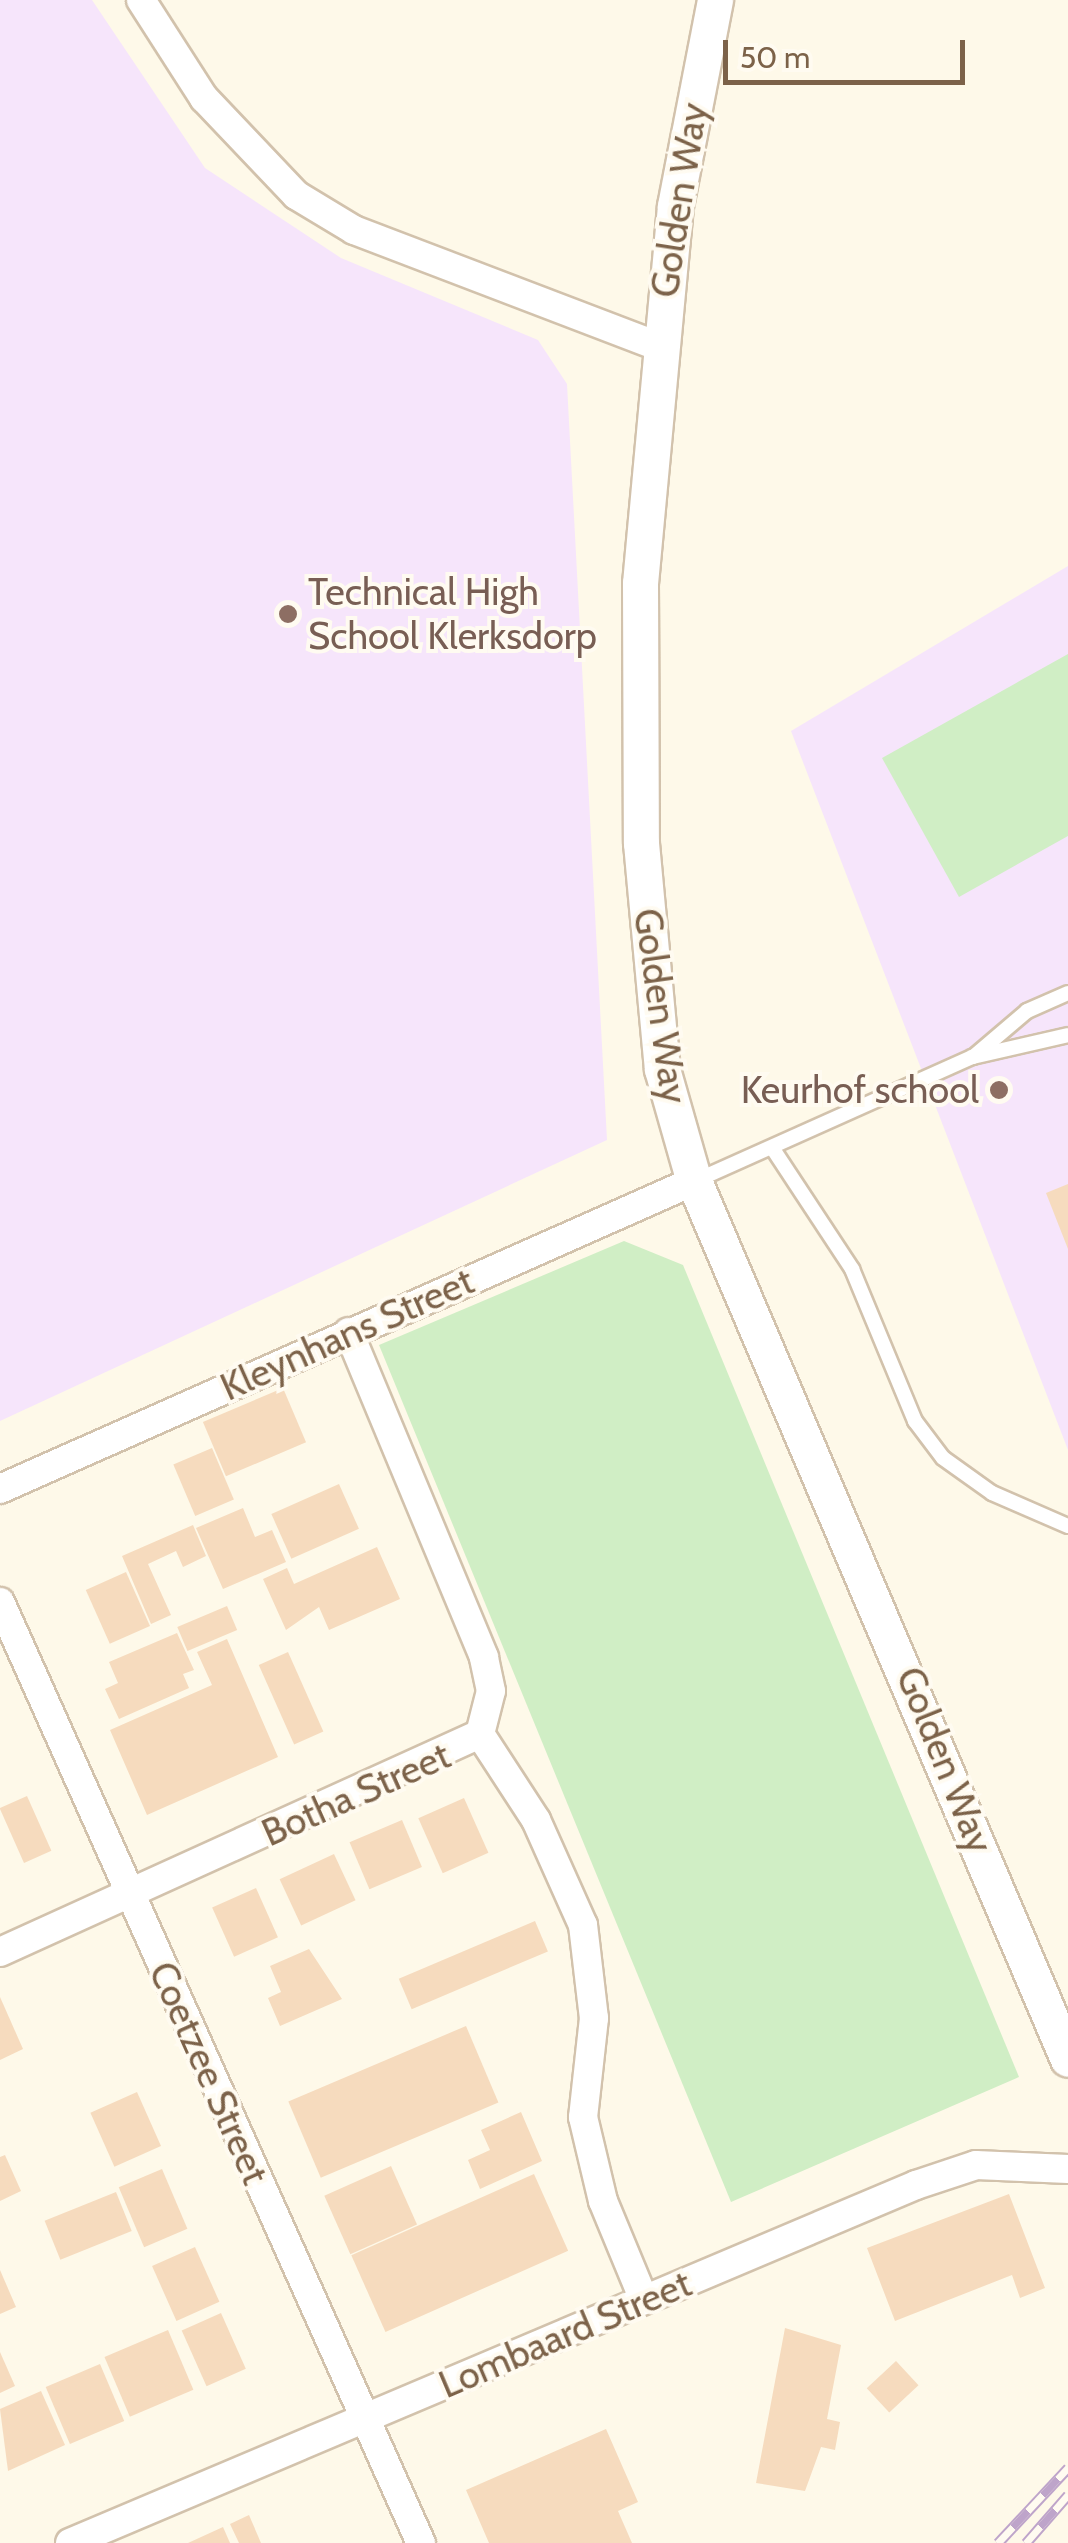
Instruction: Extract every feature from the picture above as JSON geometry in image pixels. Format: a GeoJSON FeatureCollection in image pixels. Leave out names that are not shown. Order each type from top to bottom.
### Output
{"type":"FeatureCollection","features":[{"type":"Feature","properties":{"kind":"street"},"geometry":{"type":"LineString","coordinates":[[141,0],[204,98],[296,195],[354,230],[657,346]]}},
{"type":"Feature","properties":{"kind":"street","name":"Golden Way"},"geometry":{"type":"LineString","coordinates":[[715,0],[657,346],[640,583],[641,842],[662,1069],[694,1181],[1068,2059]]}},
{"type":"Feature","properties":{"kind":"street","name":"Kleynhans Street"},"geometry":{"type":"LineString","coordinates":[[0,1490],[694,1181]]}},
{"type":"Feature","properties":{"kind":"street","name":"Botha Street"},"geometry":{"type":"LineString","coordinates":[[0,1952],[480,1734],[492,1691],[484,1656],[349,1332]]}},
{"type":"Feature","properties":{"kind":"street","name":"Coetzee Street"},"geometry":{"type":"LineString","coordinates":[[0,1602],[421,2543]]}},
{"type":"Feature","properties":{"kind":"street"},"geometry":{"type":"LineString","coordinates":[[480,1734],[536,1820],[582,1926],[594,2018],[583,2117],[603,2201],[644,2300]]}},
{"type":"Feature","properties":{"kind":"street","name":"Lombaard Street"},"geometry":{"type":"LineString","coordinates":[[70,2543],[644,2300],[976,2165],[1068,2169]]}},
{"type":"Feature","properties":{"kind":"lane"},"geometry":{"type":"LineString","coordinates":[[972,1057],[1027,1011],[1068,993]]}},
{"type":"Feature","properties":{"kind":"lane"},"geometry":{"type":"LineString","coordinates":[[694,1181],[972,1057],[1068,1035]]}},
{"type":"Feature","properties":{"kind":"lane"},"geometry":{"type":"LineString","coordinates":[[773,1149],[852,1269],[915,1422],[943,1458],[992,1493],[1068,1526]]}},
{"type":"Feature","properties":{"kind":"shaded area","name":"Technical High School Klerksdorp"},"geometry":{"type":"Polygon","coordinates":[[[0,0],[92,0],[205,168],[341,258],[538,340],[567,384],[607,1140],[0,1421],[0,0]]]}},
{"type":"Feature","properties":{"kind":"shaded area","name":"Keurhof school"},"geometry":{"type":"Polygon","coordinates":[[[1068,566],[1068,1450],[791,731],[1068,566]]]}},
{"type":"Feature","properties":{"kind":"green space"},"geometry":{"type":"Polygon","coordinates":[[[1068,654],[1068,836],[959,897],[882,758],[1068,654]]]}},
{"type":"Feature","properties":{"kind":"green space"},"geometry":{"type":"Polygon","coordinates":[[[624,1241],[683,1265],[1019,2077],[731,2202],[379,1345],[624,1241]]]}},
{"type":"Feature","properties":{"kind":"building"},"geometry":{"type":"Polygon","coordinates":[[[1068,1184],[1068,1249],[1046,1193],[1068,1184]]]}},
{"type":"Feature","properties":{"kind":"building"},"geometry":{"type":"Polygon","coordinates":[[[283,1388],[306,1442],[226,1476],[203,1422],[283,1388]]]}},
{"type":"Feature","properties":{"kind":"building"},"geometry":{"type":"Polygon","coordinates":[[[212,1448],[234,1500],[195,1516],[173,1464],[212,1448]]]}},
{"type":"Feature","properties":{"kind":"building"},"geometry":{"type":"Polygon","coordinates":[[[339,1484],[359,1529],[291,1559],[271,1514],[339,1484]]]}},
{"type":"Feature","properties":{"kind":"building"},"geometry":{"type":"Polygon","coordinates":[[[243,1508],[255,1537],[272,1530],[286,1562],[223,1589],[196,1528],[243,1508]]]}},
{"type":"Feature","properties":{"kind":"building"},"geometry":{"type":"Polygon","coordinates":[[[193,1525],[206,1556],[183,1567],[176,1551],[148,1564],[171,1615],[151,1624],[122,1556],[193,1525]]]}},
{"type":"Feature","properties":{"kind":"building"},"geometry":{"type":"Polygon","coordinates":[[[377,1547],[400,1599],[329,1630],[319,1607],[286,1630],[263,1579],[287,1568],[294,1584],[377,1547]]]}},
{"type":"Feature","properties":{"kind":"building"},"geometry":{"type":"Polygon","coordinates":[[[126,1572],[150,1626],[110,1644],[86,1590],[126,1572]]]}},
{"type":"Feature","properties":{"kind":"building"},"geometry":{"type":"Polygon","coordinates":[[[227,1606],[237,1630],[187,1651],[177,1627],[227,1606]]]}},
{"type":"Feature","properties":{"kind":"building"},"geometry":{"type":"Polygon","coordinates":[[[177,1633],[194,1670],[183,1674],[189,1688],[119,1719],[105,1689],[118,1683],[109,1662],[177,1633]]]}},
{"type":"Feature","properties":{"kind":"building"},"geometry":{"type":"Polygon","coordinates":[[[227,1639],[278,1757],[147,1815],[110,1730],[212,1685],[197,1652],[227,1639]]]}},
{"type":"Feature","properties":{"kind":"building"},"geometry":{"type":"Polygon","coordinates":[[[288,1652],[323,1731],[294,1744],[259,1665],[288,1652]]]}},
{"type":"Feature","properties":{"kind":"building"},"geometry":{"type":"Polygon","coordinates":[[[27,1796],[51,1851],[24,1863],[0,1808],[27,1796]]]}},
{"type":"Feature","properties":{"kind":"building"},"geometry":{"type":"Polygon","coordinates":[[[464,1798],[488,1853],[443,1873],[418,1818],[464,1798]]]}},
{"type":"Feature","properties":{"kind":"building"},"geometry":{"type":"Polygon","coordinates":[[[402,1820],[422,1867],[369,1889],[350,1842],[402,1820]]]}},
{"type":"Feature","properties":{"kind":"building"},"geometry":{"type":"Polygon","coordinates":[[[334,1854],[356,1900],[301,1926],[280,1879],[334,1854]]]}},
{"type":"Feature","properties":{"kind":"building"},"geometry":{"type":"Polygon","coordinates":[[[256,1888],[278,1937],[234,1957],[212,1908],[256,1888]]]}},
{"type":"Feature","properties":{"kind":"building"},"geometry":{"type":"Polygon","coordinates":[[[535,1921],[548,1951],[412,2009],[399,1979],[535,1921]]]}},
{"type":"Feature","properties":{"kind":"building"},"geometry":{"type":"Polygon","coordinates":[[[309,1949],[342,1999],[280,2026],[268,1998],[281,1992],[270,1966],[309,1949]]]}},
{"type":"Feature","properties":{"kind":"building"},"geometry":{"type":"Polygon","coordinates":[[[0,1997],[23,2049],[0,2060],[0,1997]]]}},
{"type":"Feature","properties":{"kind":"building"},"geometry":{"type":"Polygon","coordinates":[[[466,2026],[498,2102],[321,2178],[288,2101],[466,2026]]]}},
{"type":"Feature","properties":{"kind":"building"},"geometry":{"type":"Polygon","coordinates":[[[137,2092],[161,2146],[114,2167],[90,2113],[137,2092]]]}},
{"type":"Feature","properties":{"kind":"building"},"geometry":{"type":"Polygon","coordinates":[[[521,2112],[542,2161],[480,2189],[468,2160],[490,2150],[481,2130],[521,2112]]]}},
{"type":"Feature","properties":{"kind":"building"},"geometry":{"type":"Polygon","coordinates":[[[5,2155],[21,2191],[0,2201],[0,2157],[5,2155]]]}},
{"type":"Feature","properties":{"kind":"building"},"geometry":{"type":"Polygon","coordinates":[[[391,2166],[417,2224],[350,2254],[324,2196],[391,2166]]]}},
{"type":"Feature","properties":{"kind":"building"},"geometry":{"type":"Polygon","coordinates":[[[162,2169],[187,2229],[144,2247],[119,2187],[162,2169]]]}},
{"type":"Feature","properties":{"kind":"building"},"geometry":{"type":"Polygon","coordinates":[[[534,2174],[568,2251],[385,2332],[351,2255],[534,2174]]]}},
{"type":"Feature","properties":{"kind":"building"},"geometry":{"type":"Polygon","coordinates":[[[116,2192],[132,2231],[60,2260],[45,2221],[116,2192]]]}},
{"type":"Feature","properties":{"kind":"building"},"geometry":{"type":"Polygon","coordinates":[[[1009,2194],[1045,2288],[1020,2298],[1012,2275],[895,2321],[867,2248],[1009,2194]]]}},
{"type":"Feature","properties":{"kind":"building"},"geometry":{"type":"Polygon","coordinates":[[[195,2247],[219,2302],[176,2321],[152,2266],[195,2247]]]}},
{"type":"Feature","properties":{"kind":"building"},"geometry":{"type":"Polygon","coordinates":[[[0,2270],[16,2307],[0,2314],[0,2270]]]}},
{"type":"Feature","properties":{"kind":"building"},"geometry":{"type":"Polygon","coordinates":[[[221,2313],[246,2369],[207,2386],[182,2330],[221,2313]]]}},
{"type":"Feature","properties":{"kind":"building"},"geometry":{"type":"Polygon","coordinates":[[[785,2328],[841,2345],[827,2419],[840,2422],[835,2450],[821,2447],[805,2491],[756,2483],[785,2328]]]}},
{"type":"Feature","properties":{"kind":"building"},"geometry":{"type":"Polygon","coordinates":[[[168,2330],[193,2390],[130,2417],[104,2357],[168,2330]]]}},
{"type":"Feature","properties":{"kind":"building"},"geometry":{"type":"Polygon","coordinates":[[[0,2352],[15,2386],[0,2393],[0,2352]]]}},
{"type":"Feature","properties":{"kind":"building"},"geometry":{"type":"Polygon","coordinates":[[[896,2361],[919,2385],[889,2412],[867,2388],[896,2361]]]}},
{"type":"Feature","properties":{"kind":"building"},"geometry":{"type":"Polygon","coordinates":[[[100,2364],[124,2421],[70,2444],[46,2387],[100,2364]]]}},
{"type":"Feature","properties":{"kind":"building"},"geometry":{"type":"Polygon","coordinates":[[[41,2391],[65,2445],[8,2471],[0,2409],[41,2391]]]}},
{"type":"Feature","properties":{"kind":"building"},"geometry":{"type":"Polygon","coordinates":[[[606,2429],[638,2502],[618,2511],[632,2543],[489,2543],[466,2490],[606,2429]]]}},
{"type":"Feature","properties":{"kind":"building"},"geometry":{"type":"Polygon","coordinates":[[[249,2515],[261,2543],[239,2543],[230,2524],[249,2515]]]}},
{"type":"Feature","properties":{"kind":"building"},"geometry":{"type":"Polygon","coordinates":[[[223,2527],[230,2543],[188,2543],[223,2527]]]}},
{"type":"Feature","properties":{"kind":"railway"},"geometry":{"type":"LineString","coordinates":[[998,2543],[1068,2468]]}},
{"type":"Feature","properties":{"kind":"railway"},"geometry":{"type":"LineString","coordinates":[[1026,2543],[1068,2495]]}},
{"type":"Feature","properties":{"kind":"place","name":"Technical High School Klerksdorp"},"geometry":{"type":"Point","coordinates":[288,614]}},
{"type":"Feature","properties":{"kind":"place","name":"Keurhof school"},"geometry":{"type":"Point","coordinates":[999,1090]}}]}
